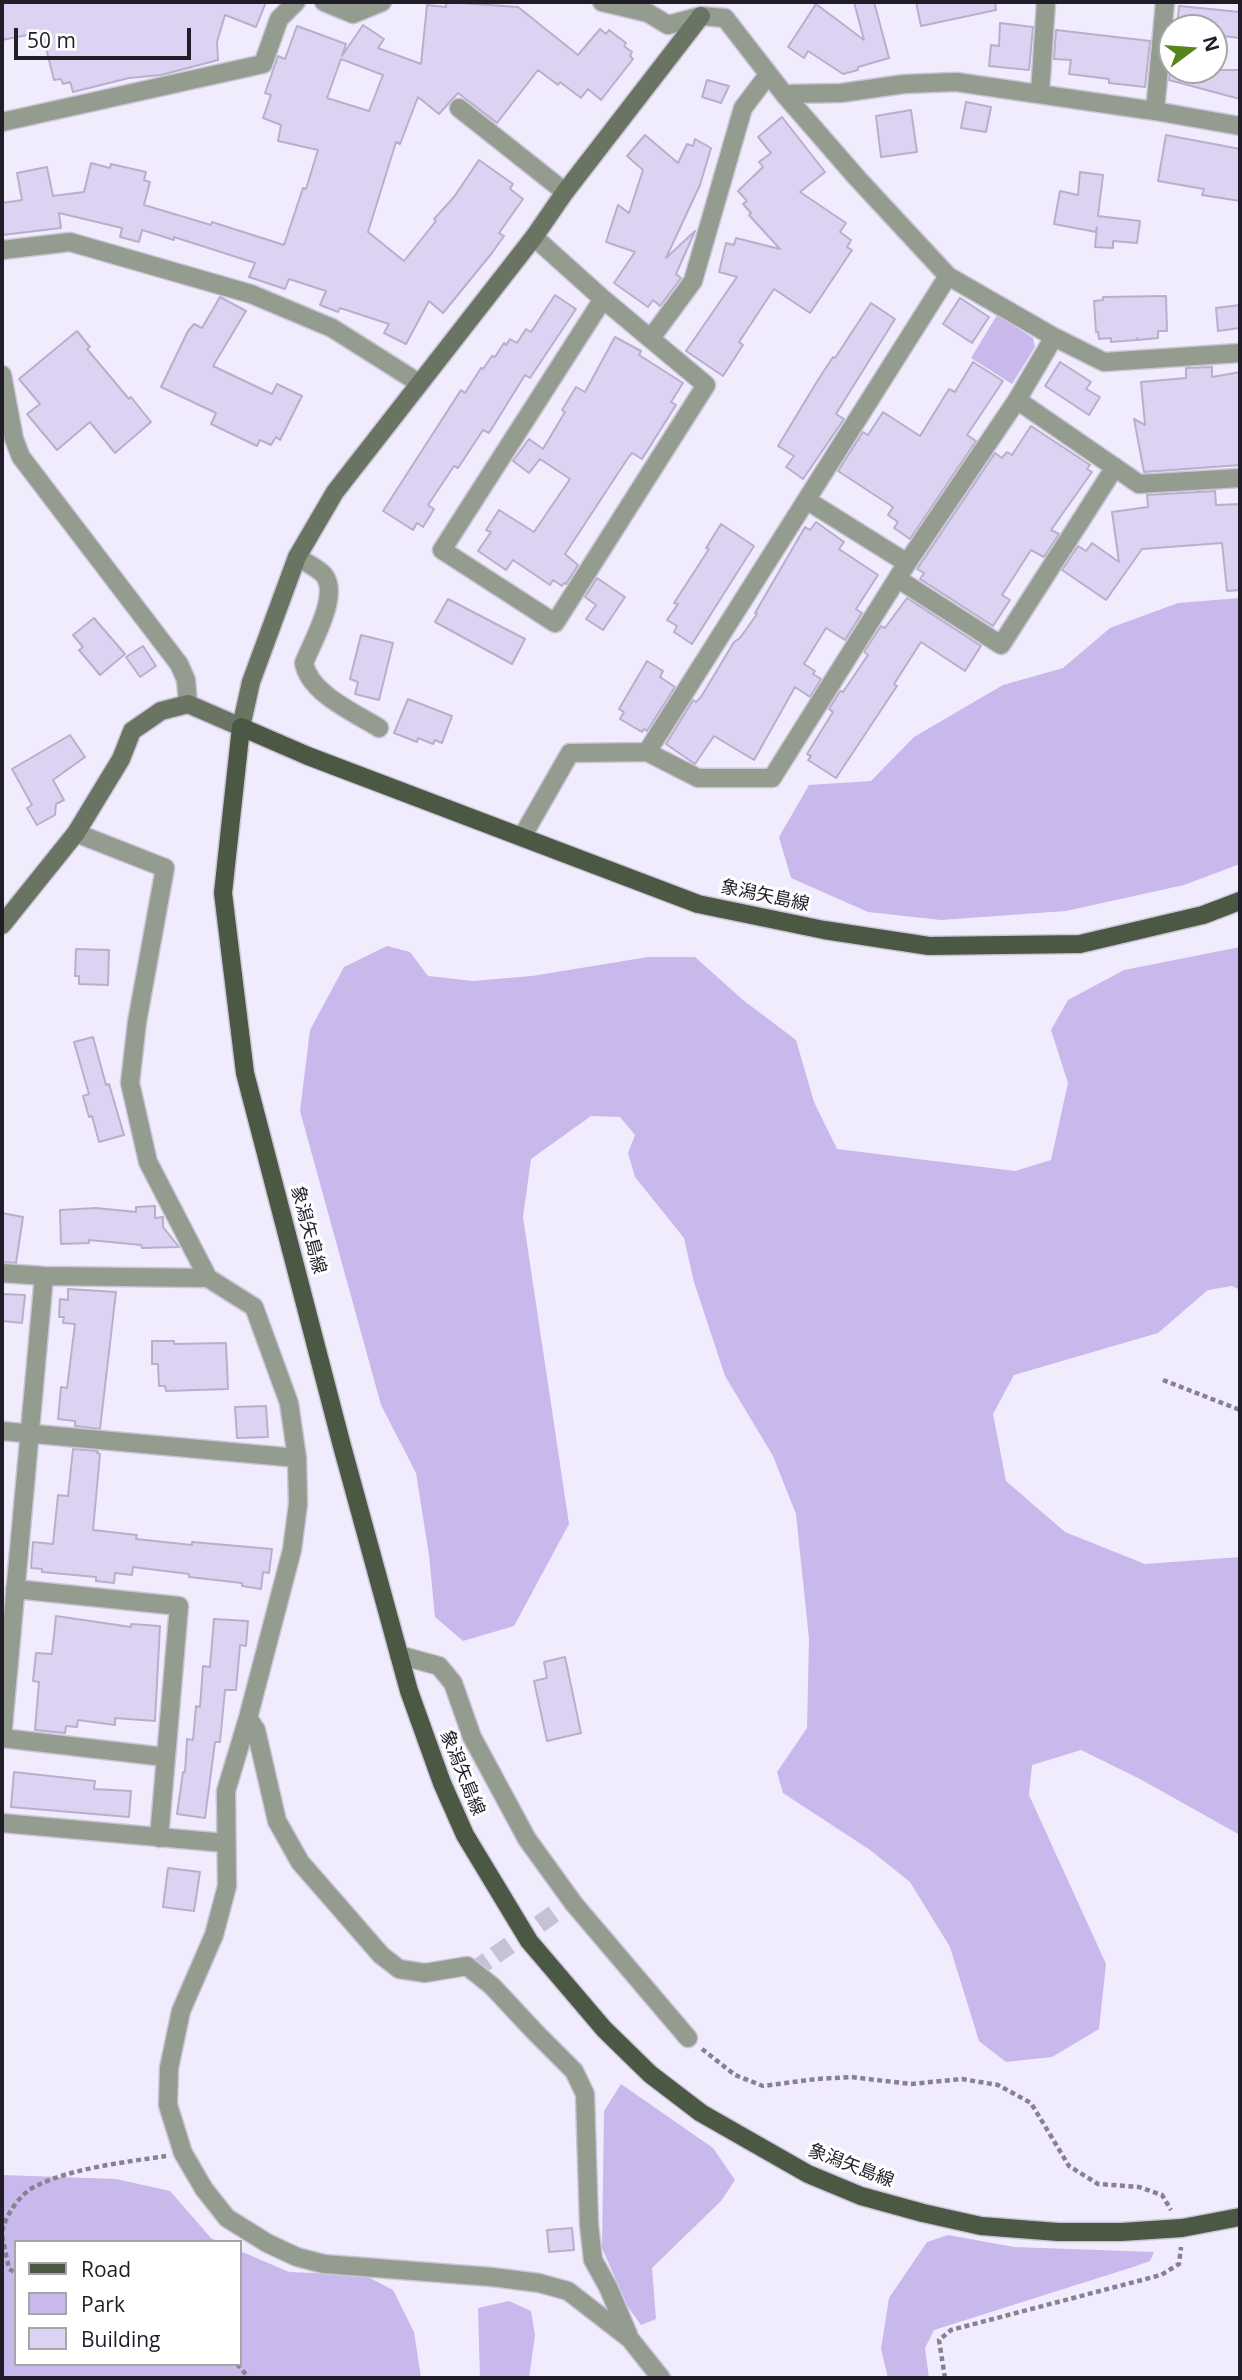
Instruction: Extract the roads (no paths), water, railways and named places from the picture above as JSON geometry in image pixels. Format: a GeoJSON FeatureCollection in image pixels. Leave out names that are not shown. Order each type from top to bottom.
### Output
{"type":"FeatureCollection","features":[{"type":"Feature","properties":{"kind":"main road","name":"象潟矢島線"},"geometry":{"type":"LineString","coordinates":[[1240,901],[1203,915],[1080,944],[929,946],[824,930],[698,904],[308,756],[241,727],[223,893],[246,1073],[399,1655],[421,1726],[465,1835],[529,1941],[604,2029],[650,2074],[701,2113],[762,2150],[808,2174],[861,2196],[981,2225],[1058,2232],[1182,2228],[1240,2217]]}},
{"type":"Feature","properties":{"kind":"street"},"geometry":{"type":"LineString","coordinates":[[2,122],[263,64],[279,19],[296,2]]}},
{"type":"Feature","properties":{"kind":"street"},"geometry":{"type":"LineString","coordinates":[[324,2],[353,14],[382,2]]}},
{"type":"Feature","properties":{"kind":"street"},"geometry":{"type":"LineString","coordinates":[[602,2],[648,13],[668,25],[704,6]]}},
{"type":"Feature","properties":{"kind":"street"},"geometry":{"type":"LineString","coordinates":[[1040,93],[1046,2]]}},
{"type":"Feature","properties":{"kind":"street"},"geometry":{"type":"LineString","coordinates":[[1156,111],[1165,2]]}},
{"type":"Feature","properties":{"kind":"street"},"geometry":{"type":"LineString","coordinates":[[704,6],[725,18],[784,94],[948,276],[1054,337],[1104,362],[1240,353]]}},
{"type":"Feature","properties":{"kind":"street"},"geometry":{"type":"LineString","coordinates":[[2,925],[76,833],[121,759],[132,731],[161,711],[188,704],[241,727],[251,682],[297,557],[335,492],[534,237],[704,6]]}},
{"type":"Feature","properties":{"kind":"street"},"geometry":{"type":"LineString","coordinates":[[651,338],[693,282],[743,108],[768,75]]}},
{"type":"Feature","properties":{"kind":"street"},"geometry":{"type":"LineString","coordinates":[[784,94],[841,93],[956,82],[1240,125]]}},
{"type":"Feature","properties":{"kind":"street"},"geometry":{"type":"LineString","coordinates":[[460,108],[565,192]]}},
{"type":"Feature","properties":{"kind":"street"},"geometry":{"type":"LineString","coordinates":[[534,237],[603,299],[706,384],[555,622],[442,550],[603,299]]}},
{"type":"Feature","properties":{"kind":"street"},"geometry":{"type":"LineString","coordinates":[[2,250],[70,242],[251,293],[331,328],[419,383]]}},
{"type":"Feature","properties":{"kind":"street"},"geometry":{"type":"LineString","coordinates":[[647,752],[948,276]]}},
{"type":"Feature","properties":{"kind":"street"},"geometry":{"type":"LineString","coordinates":[[522,837],[570,753],[647,752],[698,778],[772,778],[902,571],[1017,400],[1054,337]]}},
{"type":"Feature","properties":{"kind":"street"},"geometry":{"type":"LineString","coordinates":[[2,375],[14,439],[21,457],[179,664],[186,680],[188,704]]}},
{"type":"Feature","properties":{"kind":"street"},"geometry":{"type":"LineString","coordinates":[[1017,400],[1139,484],[1240,478]]}},
{"type":"Feature","properties":{"kind":"street"},"geometry":{"type":"LineString","coordinates":[[808,501],[1001,645],[1115,467]]}},
{"type":"Feature","properties":{"kind":"street"},"geometry":{"type":"LineString","coordinates":[[297,557],[324,575],[330,589],[328,603],[304,663],[305,672],[317,688],[379,728]]}},
{"type":"Feature","properties":{"kind":"street"},"geometry":{"type":"LineString","coordinates":[[76,833],[165,869],[136,1022],[130,1083],[148,1162],[208,1278],[254,1307],[289,1403],[296,1458],[298,1504],[292,1550],[226,1791],[227,1886],[214,1935],[181,2011],[169,2068],[168,2105],[183,2153],[204,2189],[227,2218],[267,2243],[297,2257],[324,2264],[539,2283],[568,2291],[630,2339],[661,2378]]}},
{"type":"Feature","properties":{"kind":"street"},"geometry":{"type":"LineString","coordinates":[[2,1273],[208,1278]]}},
{"type":"Feature","properties":{"kind":"street"},"geometry":{"type":"LineString","coordinates":[[44,1276],[2,1738],[165,1757]]}},
{"type":"Feature","properties":{"kind":"street"},"geometry":{"type":"LineString","coordinates":[[2,1431],[296,1458]]}},
{"type":"Feature","properties":{"kind":"street"},"geometry":{"type":"LineString","coordinates":[[15,1589],[179,1606],[159,1838]]}},
{"type":"Feature","properties":{"kind":"street"},"geometry":{"type":"LineString","coordinates":[[399,1655],[439,1667],[453,1683],[472,1737],[564,1906],[688,2038]]}},
{"type":"Feature","properties":{"kind":"street"},"geometry":{"type":"LineString","coordinates":[[248,1717],[256,1730],[277,1821],[294,1852],[381,1955],[399,1969],[425,1973],[467,1966],[492,1986],[574,2071],[585,2094],[589,2225],[593,2260],[608,2287],[630,2339]]}},
{"type":"Feature","properties":{"kind":"street"},"geometry":{"type":"LineString","coordinates":[[2,1823],[225,1843]]}},
{"type":"Feature","properties":{"kind":"tunnel"},"geometry":{"type":"LineString","coordinates":[[473,1971],[558,1911]]}}]}
